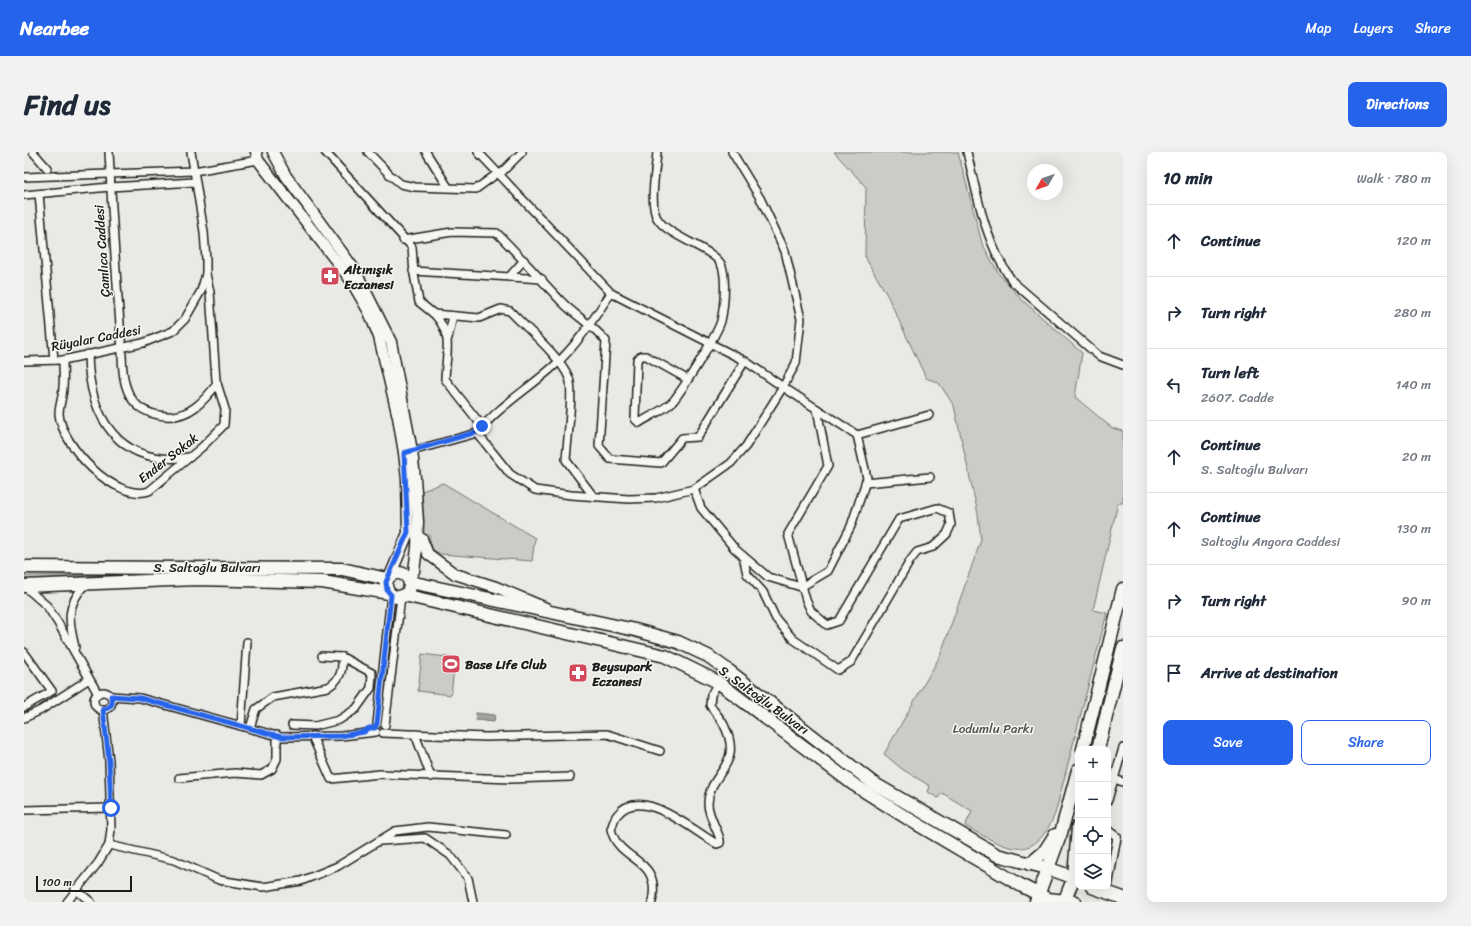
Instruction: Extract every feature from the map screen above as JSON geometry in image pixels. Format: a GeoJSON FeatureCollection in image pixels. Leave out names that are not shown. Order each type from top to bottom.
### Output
{"type":"FeatureCollection","features":[{"type":"Feature","properties":{"kind":"main road","name":"S. Saltoğlu Bulvarı"},"geometry":{"type":"LineString","coordinates":[[24,567],[342,569],[389,578],[401,574],[409,581],[564,616],[636,630],[678,642],[708,656],[873,783],[997,855],[1048,868],[1075,878]]}},
{"type":"Feature","properties":{"kind":"main road"},"geometry":{"type":"LineString","coordinates":[[389,578],[386,586],[396,595],[409,590],[409,581]]}},
{"type":"Feature","properties":{"kind":"main road","name":"S. Saltoğlu Bulvarı"},"geometry":{"type":"LineString","coordinates":[[24,586],[196,579],[322,582],[396,595],[665,656],[718,682],[853,784],[984,864],[1036,898],[1068,902]]}},
{"type":"Feature","properties":{"kind":"main road"},"geometry":{"type":"LineString","coordinates":[[1084,746],[1123,589]]}},
{"type":"Feature","properties":{"kind":"main road"},"geometry":{"type":"LineString","coordinates":[[1099,746],[1123,648]]}},
{"type":"Feature","properties":{"kind":"main road"},"geometry":{"type":"LineString","coordinates":[[1036,898],[1064,820],[1075,781]]}},
{"type":"Feature","properties":{"kind":"main road"},"geometry":{"type":"LineString","coordinates":[[1030,864],[1049,846],[1064,820]]}},
{"type":"Feature","properties":{"kind":"main road"},"geometry":{"type":"LineString","coordinates":[[1068,902],[1069,889],[1075,880]]}},
{"type":"Feature","properties":{"kind":"main road"},"geometry":{"type":"LineString","coordinates":[[1100,890],[1123,898]]}},
{"type":"Feature","properties":{"kind":"street"},"geometry":{"type":"LineString","coordinates":[[33,152],[47,168]]}},
{"type":"Feature","properties":{"kind":"street","name":"Çamlıca Caddesi"},"geometry":{"type":"LineString","coordinates":[[109,152],[121,348],[126,386],[132,399],[149,413],[169,416],[185,414],[200,404],[217,384]]}},
{"type":"Feature","properties":{"kind":"street","name":"Rüyalar Caddesi"},"geometry":{"type":"LineString","coordinates":[[24,361],[63,360],[143,343],[173,331],[185,319],[201,291],[206,274],[204,232],[191,152]]}},
{"type":"Feature","properties":{"kind":"street"},"geometry":{"type":"LineString","coordinates":[[273,152],[286,176],[355,270],[391,342],[418,522],[414,571],[409,581]]}},
{"type":"Feature","properties":{"kind":"street"},"geometry":{"type":"LineString","coordinates":[[325,152],[403,240],[412,247],[413,270],[419,302],[434,314],[443,324],[448,338]]}},
{"type":"Feature","properties":{"kind":"street"},"geometry":{"type":"LineString","coordinates":[[368,152],[401,184],[476,189],[499,174],[522,152]]}},
{"type":"Feature","properties":{"kind":"street"},"geometry":{"type":"LineString","coordinates":[[426,152],[448,187]]}},
{"type":"Feature","properties":{"kind":"street"},"geometry":{"type":"LineString","coordinates":[[478,152],[611,293],[745,361],[858,435],[867,478],[851,526],[828,571],[801,587],[768,577],[735,549],[701,508],[694,489]]}},
{"type":"Feature","properties":{"kind":"street"},"geometry":{"type":"LineString","coordinates":[[657,152],[653,205],[657,219],[671,231],[720,263],[723,273],[720,322],[710,343],[687,380],[673,401],[638,423],[634,419],[637,360],[641,356],[646,356],[687,380]]}},
{"type":"Feature","properties":{"kind":"street"},"geometry":{"type":"LineString","coordinates":[[477,432],[510,474],[526,486],[545,492],[629,499],[656,498],[694,489],[731,463],[746,446],[783,387],[796,363],[801,319],[785,252],[760,198],[732,152]]}},
{"type":"Feature","properties":{"kind":"street"},"geometry":{"type":"LineString","coordinates":[[967,152],[981,210],[1000,262],[1009,277],[1048,313],[1099,356],[1123,365]]}},
{"type":"Feature","properties":{"kind":"street"},"geometry":{"type":"LineString","coordinates":[[24,177],[194,171],[257,156],[343,269],[369,312],[381,345],[408,452],[408,532],[389,578]]}},
{"type":"Feature","properties":{"kind":"street"},"geometry":{"type":"LineString","coordinates":[[24,195],[110,187],[196,182]]}},
{"type":"Feature","properties":{"kind":"street"},"geometry":{"type":"LineString","coordinates":[[39,194],[54,360]]}},
{"type":"Feature","properties":{"kind":"street"},"geometry":{"type":"LineString","coordinates":[[403,240],[452,232],[497,233],[542,279],[562,302],[606,340],[599,446],[610,459],[661,463],[682,438],[698,437],[745,361]]}},
{"type":"Feature","properties":{"kind":"street"},"geometry":{"type":"LineString","coordinates":[[509,277],[524,260]]}},
{"type":"Feature","properties":{"kind":"street"},"geometry":{"type":"LineString","coordinates":[[413,270],[542,279]]}},
{"type":"Feature","properties":{"kind":"street","name":"Ender Sokak"},"geometry":{"type":"LineString","coordinates":[[63,360],[64,386],[59,414],[64,430],[72,446],[87,464],[115,485],[141,493],[149,491],[190,457],[224,425],[225,409],[217,384],[214,368],[214,333],[210,313],[210,292],[206,274]]}},
{"type":"Feature","properties":{"kind":"street"},"geometry":{"type":"LineString","coordinates":[[408,452],[477,432],[487,420],[558,362],[574,346],[611,293]]}},
{"type":"Feature","properties":{"kind":"street"},"geometry":{"type":"LineString","coordinates":[[434,314],[479,318],[501,309],[510,311],[558,362],[569,378],[570,393],[566,460],[594,497]]}},
{"type":"Feature","properties":{"kind":"street"},"geometry":{"type":"LineString","coordinates":[[453,316],[448,338],[445,379],[482,426]]}},
{"type":"Feature","properties":{"kind":"street"},"geometry":{"type":"LineString","coordinates":[[88,354],[90,379],[99,412],[108,428],[120,441],[135,450],[161,458],[174,459],[190,457]]}},
{"type":"Feature","properties":{"kind":"street"},"geometry":{"type":"LineString","coordinates":[[743,556],[747,574],[763,592],[776,619],[793,639],[838,670],[851,662],[910,561],[917,552],[933,547],[947,534],[951,525],[949,513],[937,508],[898,520],[840,621],[827,625],[811,611],[801,587],[788,534],[828,466],[817,409]]}},
{"type":"Feature","properties":{"kind":"street"},"geometry":{"type":"LineString","coordinates":[[858,435],[929,414]]}},
{"type":"Feature","properties":{"kind":"street"},"geometry":{"type":"LineString","coordinates":[[865,483],[930,477]]}},
{"type":"Feature","properties":{"kind":"street"},"geometry":{"type":"LineString","coordinates":[[417,536],[422,538],[428,554],[455,574],[533,602],[564,616]]}},
{"type":"Feature","properties":{"kind":"street"},"geometry":{"type":"LineString","coordinates":[[76,655],[69,624],[69,612],[73,602],[87,583]]}},
{"type":"Feature","properties":{"kind":"street"},"geometry":{"type":"LineString","coordinates":[[24,586],[47,606],[98,694]]}},
{"type":"Feature","properties":{"kind":"street"},"geometry":{"type":"LineString","coordinates":[[380,728],[386,647],[396,595]]}},
{"type":"Feature","properties":{"kind":"street"},"geometry":{"type":"LineString","coordinates":[[380,728],[394,648],[396,595]]}},
{"type":"Feature","properties":{"kind":"street"},"geometry":{"type":"LineString","coordinates":[[241,726],[247,642]]}},
{"type":"Feature","properties":{"kind":"street"},"geometry":{"type":"LineString","coordinates":[[386,647],[394,648]]}},
{"type":"Feature","properties":{"kind":"street"},"geometry":{"type":"LineString","coordinates":[[24,652],[52,691],[24,707]]}},
{"type":"Feature","properties":{"kind":"street"},"geometry":{"type":"LineString","coordinates":[[292,725],[315,726],[339,720],[356,709],[371,688],[372,673],[342,657],[322,656]]}},
{"type":"Feature","properties":{"kind":"street"},"geometry":{"type":"LineString","coordinates":[[250,728],[256,709],[273,697],[328,687],[336,683],[342,673],[342,657]]}},
{"type":"Feature","properties":{"kind":"street"},"geometry":{"type":"LineString","coordinates":[[24,718],[41,710],[89,679]]}},
{"type":"Feature","properties":{"kind":"street"},"geometry":{"type":"LineString","coordinates":[[652,902],[654,892],[653,878],[646,867],[616,842],[611,829],[617,815],[629,806],[646,804],[659,808],[709,840],[717,844],[720,843],[720,837],[709,818],[708,803],[709,794],[717,778],[728,765],[730,752],[730,739],[724,724],[710,706],[711,695],[718,682]]}},
{"type":"Feature","properties":{"kind":"street"},"geometry":{"type":"LineString","coordinates":[[111,696],[112,704],[108,708],[103,709],[95,705],[94,699],[98,694],[103,692],[111,696],[140,698],[276,735],[341,736],[364,732],[369,728],[380,728],[395,732],[415,734],[486,737],[607,734],[660,751]]}},
{"type":"Feature","properties":{"kind":"street"},"geometry":{"type":"LineString","coordinates":[[67,902],[75,889],[98,863],[110,844],[111,808],[109,761],[103,709]]}},
{"type":"Feature","properties":{"kind":"street"},"geometry":{"type":"LineString","coordinates":[[415,734],[431,777]]}},
{"type":"Feature","properties":{"kind":"street"},"geometry":{"type":"LineString","coordinates":[[179,778],[235,773],[261,775],[272,769],[277,758],[276,735]]}},
{"type":"Feature","properties":{"kind":"street"},"geometry":{"type":"LineString","coordinates":[[312,736],[331,779],[380,774],[431,777],[570,777]]}},
{"type":"Feature","properties":{"kind":"street"},"geometry":{"type":"LineString","coordinates":[[1111,790],[1123,748]]}},
{"type":"Feature","properties":{"kind":"street"},"geometry":{"type":"LineString","coordinates":[[1114,779],[1123,782]]}},
{"type":"Feature","properties":{"kind":"street"},"geometry":{"type":"LineString","coordinates":[[24,810],[111,808]]}},
{"type":"Feature","properties":{"kind":"street"},"geometry":{"type":"LineString","coordinates":[[110,844],[174,860],[219,880],[263,887],[308,878],[338,866],[395,831],[428,827],[506,835]]}},
{"type":"Feature","properties":{"kind":"street"},"geometry":{"type":"LineString","coordinates":[[1107,893],[1120,838],[1111,832]]}},
{"type":"Feature","properties":{"kind":"street"},"geometry":{"type":"LineString","coordinates":[[379,841],[425,838],[450,855],[468,878],[473,902]]}},
{"type":"Feature","properties":{"kind":"street"},"geometry":{"type":"LineString","coordinates":[[75,889],[91,902]]}},
{"type":"Feature","properties":{"kind":"green space","name":"Lodumlu Parkı"},"geometry":{"type":"Polygon","coordinates":[[[834,152],[958,152],[982,243],[999,274],[1021,299],[1082,353],[1075,397],[1112,428],[1123,431],[1123,503],[1118,503],[1093,610],[1107,613],[1055,814],[1046,831],[1037,842],[1027,847],[1016,848],[1005,846],[965,826],[972,811],[942,793],[938,798],[928,792],[930,786],[902,769],[884,754],[940,656],[981,540],[978,514],[954,406],[939,383],[926,378],[887,295],[865,257],[866,187],[834,152]]]}},
{"type":"Feature","properties":{"kind":"green space"},"geometry":{"type":"Polygon","coordinates":[[[443,483],[535,538],[532,561],[440,554],[432,549],[429,535],[424,534],[421,528],[422,491],[443,483]]]}},
{"type":"Feature","properties":{"kind":"green space"},"geometry":{"type":"Polygon","coordinates":[[[348,574],[382,582],[382,589],[24,581],[24,576],[348,574]]]}},
{"type":"Feature","properties":{"kind":"green space"},"geometry":{"type":"Polygon","coordinates":[[[422,654],[455,658],[451,695],[418,691],[422,654]]]}},
{"type":"Feature","properties":{"kind":"shaded area"},"geometry":{"type":"Polygon","coordinates":[[[476,713],[495,715],[494,722],[476,720],[476,713]]]}},
{"type":"Feature","properties":{"kind":"place","name":"Altınışık Eczanesi"},"geometry":{"type":"Point","coordinates":[330,276]}},
{"type":"Feature","properties":{"kind":"place","name":"Base Life Club"},"geometry":{"type":"Point","coordinates":[451,664]}},
{"type":"Feature","properties":{"kind":"place","name":"Beysupark Eczanesi"},"geometry":{"type":"Point","coordinates":[578,673]}},
{"type":"Feature","properties":{"kind":"route"},"geometry":{"type":"LineString","coordinates":[[111,808],[109,761],[103,709],[108,708],[112,704],[111,696],[140,698],[281,737],[341,736],[364,732],[369,728],[375,728],[377,724],[391,595],[387,590],[386,582],[390,576],[397,555],[407,537],[408,532],[407,479],[404,453],[477,432],[482,426]]}}]}
